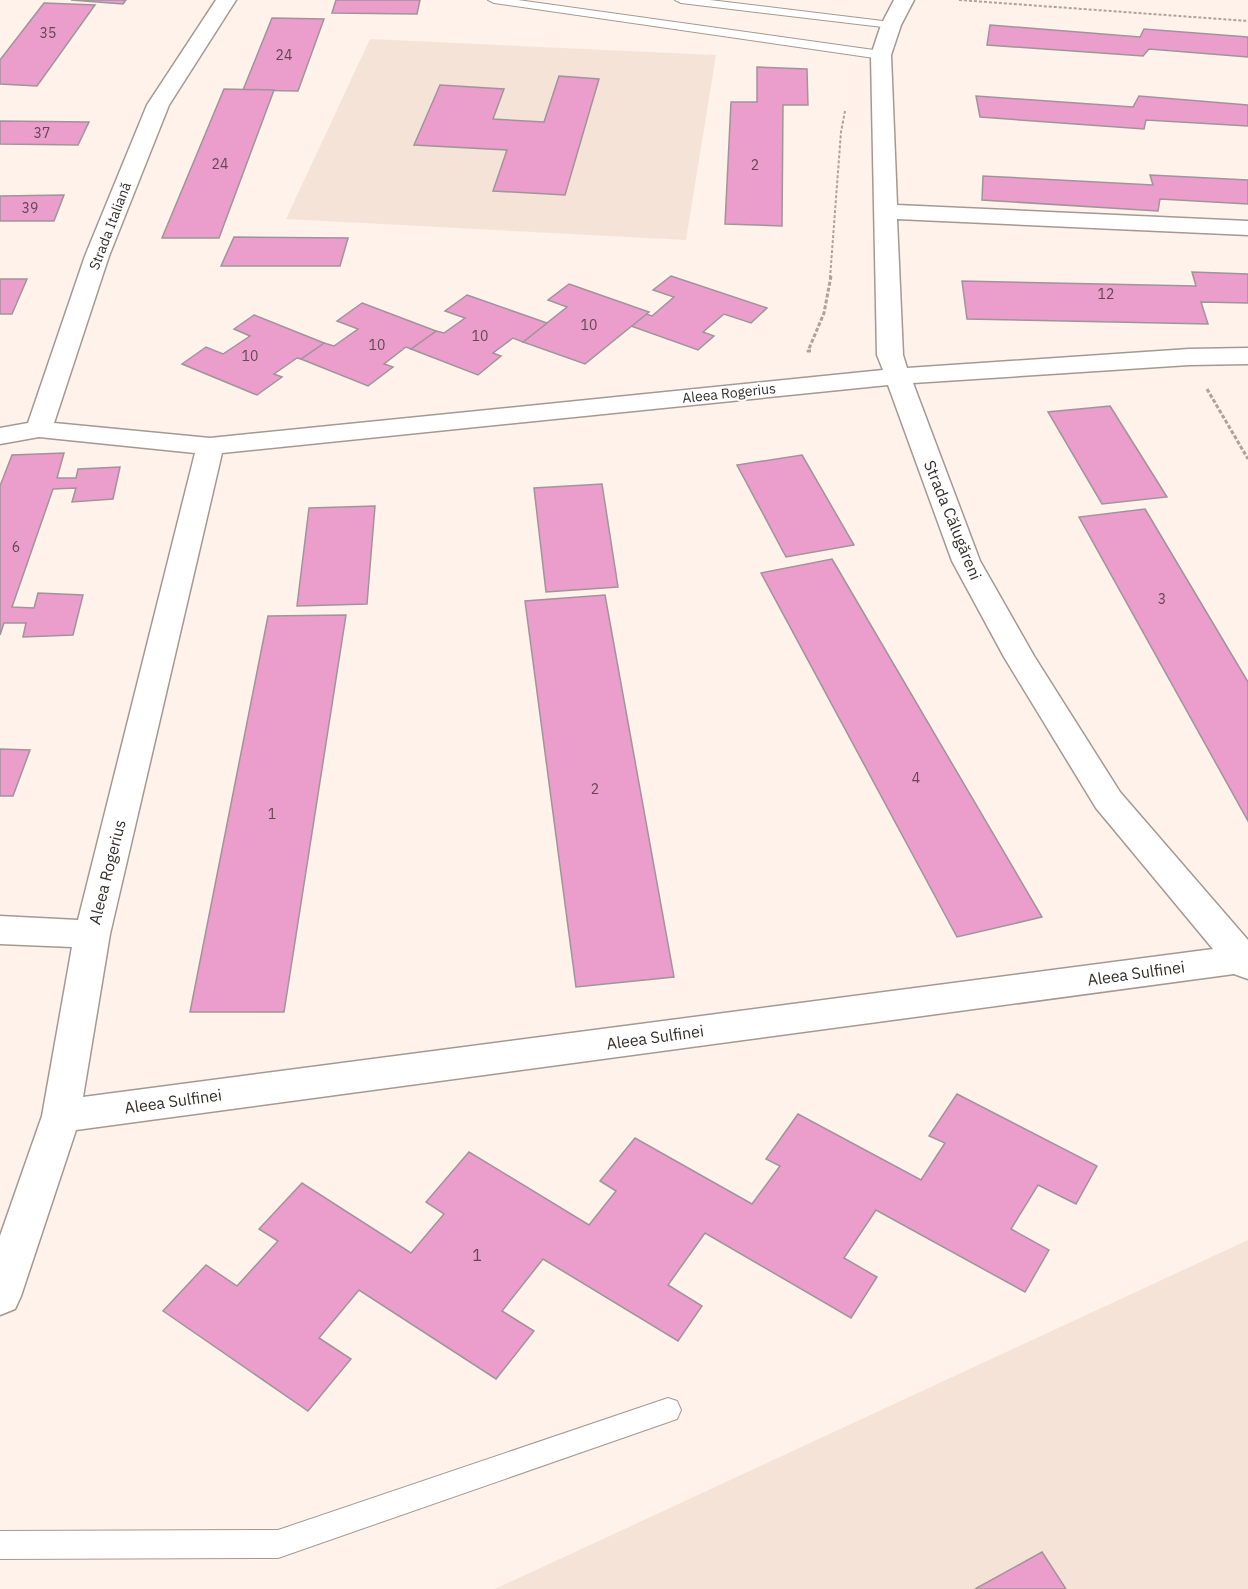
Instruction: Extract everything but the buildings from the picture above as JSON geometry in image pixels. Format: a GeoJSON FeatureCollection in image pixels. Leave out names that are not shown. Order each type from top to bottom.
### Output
{"type":"FeatureCollection","features":[{"type":"Feature","properties":{"kind":"street","name":"Strada Italiană"},"geometry":{"type":"LineString","coordinates":[[39,429],[97,256],[158,105],[226,0]]}},
{"type":"Feature","properties":{"kind":"street","name":"Strada Călugăreni"},"geometry":{"type":"LineString","coordinates":[[904,0],[891,25],[869,53],[884,211],[890,355],[897,376],[966,561],[1019,657],[1108,800],[1246,961]]}},
{"type":"Feature","properties":{"kind":"street"},"geometry":{"type":"LineString","coordinates":[[884,211],[1248,228]]}},
{"type":"Feature","properties":{"kind":"street","name":"Aleea Rogerius"},"geometry":{"type":"LineString","coordinates":[[39,429],[210,446],[897,376],[1189,357],[1248,357]]}},
{"type":"Feature","properties":{"kind":"street"},"geometry":{"type":"LineString","coordinates":[[0,436],[39,429]]}},
{"type":"Feature","properties":{"kind":"street","name":"Aleea Rogerius"},"geometry":{"type":"LineString","coordinates":[[0,1296],[61,1116],[92,934],[210,446]]}},
{"type":"Feature","properties":{"kind":"street"},"geometry":{"type":"LineString","coordinates":[[0,930],[92,934]]}},
{"type":"Feature","properties":{"kind":"street","name":"Aleea Sulfinei"},"geometry":{"type":"LineString","coordinates":[[61,1116],[1246,961]]}},
{"type":"Feature","properties":{"kind":"lane"},"geometry":{"type":"LineString","coordinates":[[494,0],[869,53]]}},
{"type":"Feature","properties":{"kind":"lane"},"geometry":{"type":"LineString","coordinates":[[681,0],[891,25]]}},
{"type":"Feature","properties":{"kind":"lane"},"geometry":{"type":"LineString","coordinates":[[0,1545],[278,1544],[668,1410]]}},
{"type":"Feature","properties":{"kind":"path"},"geometry":{"type":"LineString","coordinates":[[959,0],[1248,21]]}},
{"type":"Feature","properties":{"kind":"path"},"geometry":{"type":"LineString","coordinates":[[820,351],[808,351],[824,313],[832,269],[841,132],[869,53]]}},
{"type":"Feature","properties":{"kind":"path"},"geometry":{"type":"LineString","coordinates":[[1189,357],[1248,459]]}},
{"type":"Feature","properties":{"kind":"shaded area"},"geometry":{"type":"Polygon","coordinates":[[[370,39],[716,55],[686,240],[286,219],[370,39]]]}},
{"type":"Feature","properties":{"kind":"shaded area"},"geometry":{"type":"Polygon","coordinates":[[[1248,1240],[1248,1589],[495,1589],[1248,1240]]]}}]}
